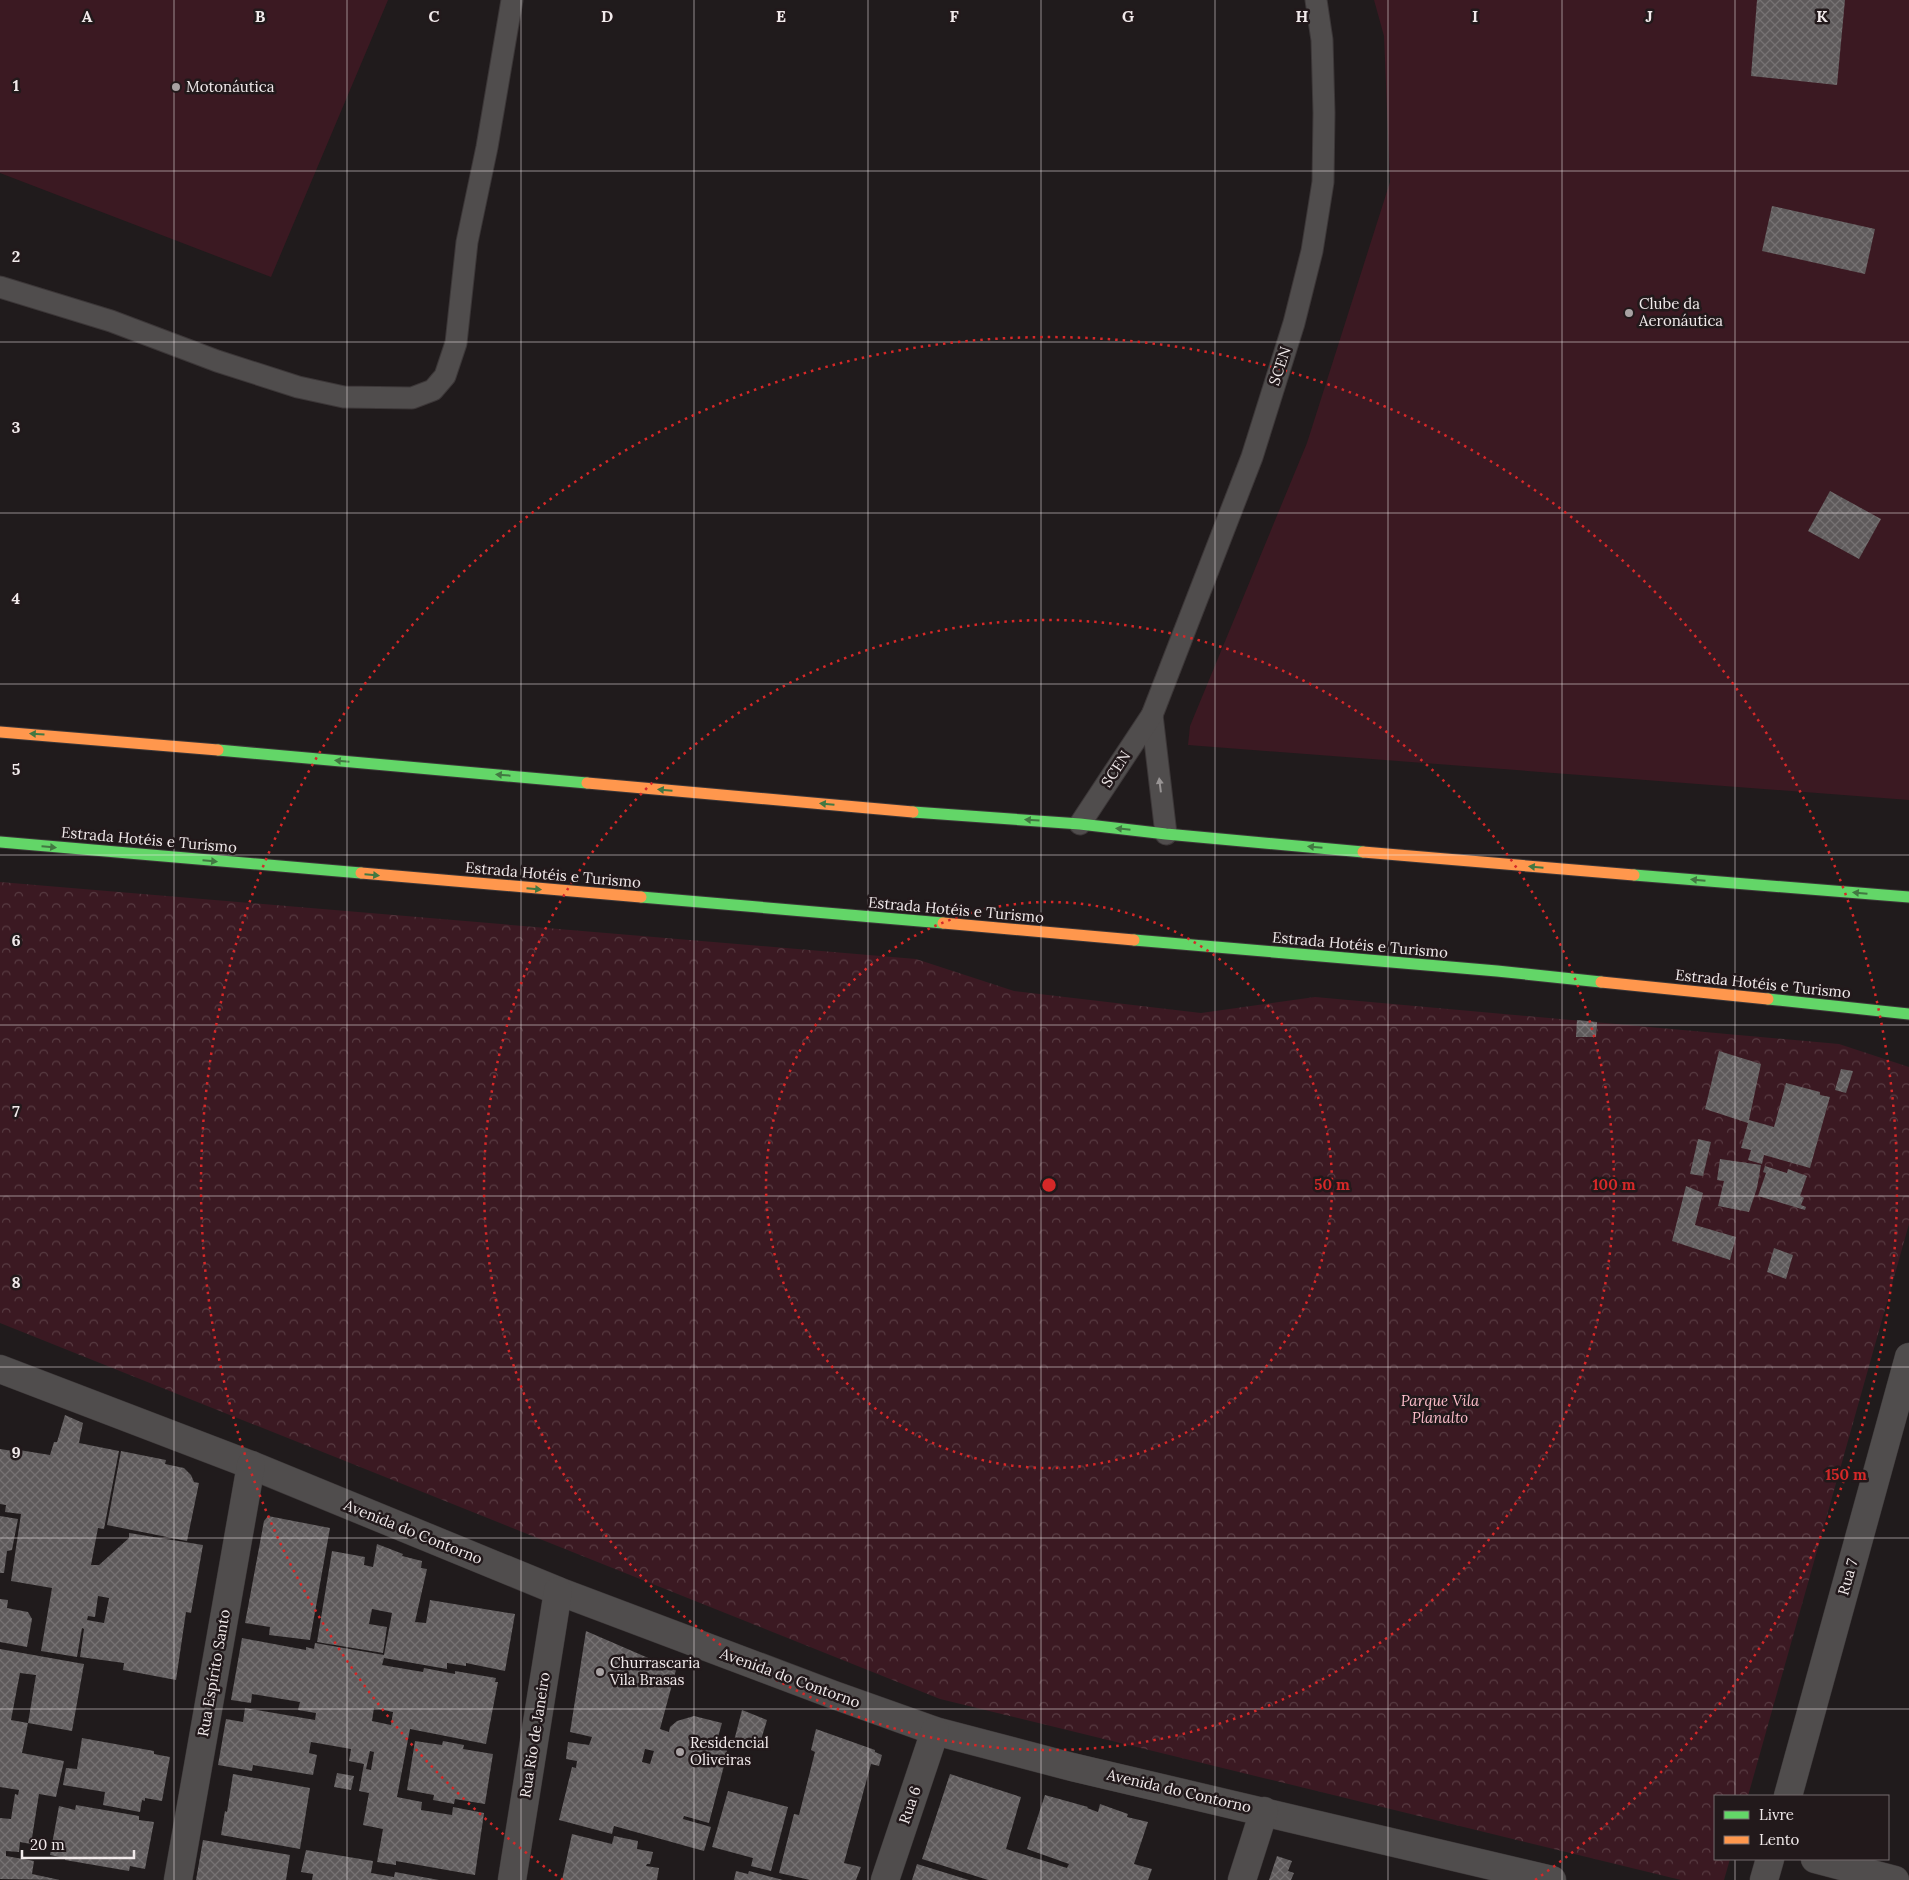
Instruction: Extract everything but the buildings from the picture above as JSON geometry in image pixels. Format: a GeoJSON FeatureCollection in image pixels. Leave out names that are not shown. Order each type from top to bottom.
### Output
{"type":"FeatureCollection","features":[{"type":"Feature","properties":{"kind":"main road"},"geometry":{"type":"LineString","coordinates":[[0,732],[75,737],[876,809],[1080,824],[1166,834],[1504,865],[1909,897]]}},
{"type":"Feature","properties":{"kind":"main road","name":"Estrada Hotéis e Turismo"},"geometry":{"type":"LineString","coordinates":[[0,842],[1497,972],[1909,1014]]}},
{"type":"Feature","properties":{"kind":"street","name":"Rua 7"},"geometry":{"type":"LineString","coordinates":[[1788,1795],[1909,1357]]}},
{"type":"Feature","properties":{"kind":"street","name":"Avenida do Contorno"},"geometry":{"type":"LineString","coordinates":[[0,1369],[251,1465],[558,1591],[935,1731],[1072,1767],[1552,1880]]}},
{"type":"Feature","properties":{"kind":"street","name":"Rua Espírito Santo"},"geometry":{"type":"LineString","coordinates":[[178,1880],[251,1465]]}},
{"type":"Feature","properties":{"kind":"street","name":"Rua Rio de Janeiro"},"geometry":{"type":"LineString","coordinates":[[512,1880],[558,1591]]}},
{"type":"Feature","properties":{"kind":"street","name":"Rua 6"},"geometry":{"type":"LineString","coordinates":[[885,1880],[935,1731]]}},
{"type":"Feature","properties":{"kind":"street"},"geometry":{"type":"LineString","coordinates":[[1242,1880],[1264,1811]]}},
{"type":"Feature","properties":{"kind":"street"},"geometry":{"type":"LineString","coordinates":[[1764,1880],[1770,1860]]}},
{"type":"Feature","properties":{"kind":"street"},"geometry":{"type":"LineString","coordinates":[[1819,1860],[1895,1880]]}},
{"type":"Feature","properties":{"kind":"lane"},"geometry":{"type":"LineString","coordinates":[[0,288],[111,321],[217,361],[298,387],[344,397],[412,398],[433,390],[445,376],[456,343],[467,242],[487,147],[512,0]]}},
{"type":"Feature","properties":{"kind":"lane","name":"SCEN"},"geometry":{"type":"LineString","coordinates":[[1080,824],[1152,715],[1252,456],[1294,324],[1312,251],[1322,182],[1324,113],[1322,40],[1316,0]]}},
{"type":"Feature","properties":{"kind":"lane","name":"SCEN"},"geometry":{"type":"LineString","coordinates":[[1152,715],[1166,834]]}},
{"type":"Feature","properties":{"kind":"green space","name":"Motonáutica"},"geometry":{"type":"Polygon","coordinates":[[[0,0],[388,0],[271,277],[0,173],[0,0]]]}},
{"type":"Feature","properties":{"kind":"green space","name":"Clube da Aeronáutica"},"geometry":{"type":"Polygon","coordinates":[[[1374,0],[1909,0],[1909,800],[1188,745],[1190,726],[1307,443],[1390,182],[1384,36],[1374,0]]]}},
{"type":"Feature","properties":{"kind":"green space","name":"Parque Vila Planalto"},"geometry":{"type":"Polygon","coordinates":[[[0,882],[916,959],[1014,991],[1201,1013],[1315,997],[1839,1044],[1909,1067],[1909,1224],[1748,1795],[1714,1795],[1714,1860],[1730,1860],[1724,1880],[1681,1880],[940,1699],[0,1323],[0,882]]]}},
{"type":"Feature","properties":{"kind":"traffic: fast"},"geometry":{"type":"LineString","coordinates":[[218,750],[587,783]]}},
{"type":"Feature","properties":{"kind":"traffic: fast"},"geometry":{"type":"LineString","coordinates":[[913,812],[1080,824],[1363,852]]}},
{"type":"Feature","properties":{"kind":"traffic: fast"},"geometry":{"type":"LineString","coordinates":[[0,842],[361,873]]}},
{"type":"Feature","properties":{"kind":"traffic: fast"},"geometry":{"type":"LineString","coordinates":[[1634,875],[1909,897]]}},
{"type":"Feature","properties":{"kind":"traffic: fast"},"geometry":{"type":"LineString","coordinates":[[641,897],[943,923]]}},
{"type":"Feature","properties":{"kind":"traffic: fast"},"geometry":{"type":"LineString","coordinates":[[1134,940],[1497,971],[1601,982]]}},
{"type":"Feature","properties":{"kind":"traffic: fast"},"geometry":{"type":"LineString","coordinates":[[1768,999],[1909,1014]]}},
{"type":"Feature","properties":{"kind":"traffic: slow"},"geometry":{"type":"LineString","coordinates":[[0,732],[218,750]]}},
{"type":"Feature","properties":{"kind":"traffic: slow"},"geometry":{"type":"LineString","coordinates":[[587,783],[913,812]]}},
{"type":"Feature","properties":{"kind":"traffic: slow"},"geometry":{"type":"LineString","coordinates":[[1363,852],[1634,875]]}},
{"type":"Feature","properties":{"kind":"traffic: slow"},"geometry":{"type":"LineString","coordinates":[[361,873],[641,897]]}},
{"type":"Feature","properties":{"kind":"traffic: slow"},"geometry":{"type":"LineString","coordinates":[[943,923],[1134,940]]}},
{"type":"Feature","properties":{"kind":"traffic: slow"},"geometry":{"type":"LineString","coordinates":[[1601,982],[1768,999]]}},
{"type":"Feature","properties":{"kind":"place","name":"Motonáutica"},"geometry":{"type":"Point","coordinates":[176,87]}},
{"type":"Feature","properties":{"kind":"place","name":"Clube da Aeronáutica"},"geometry":{"type":"Point","coordinates":[1629,313]}},
{"type":"Feature","properties":{"kind":"place","name":"Churrascaria Vila Brasas"},"geometry":{"type":"Point","coordinates":[600,1672]}},
{"type":"Feature","properties":{"kind":"place","name":"Residencial Oliveiras"},"geometry":{"type":"Point","coordinates":[680,1752]}}]}
